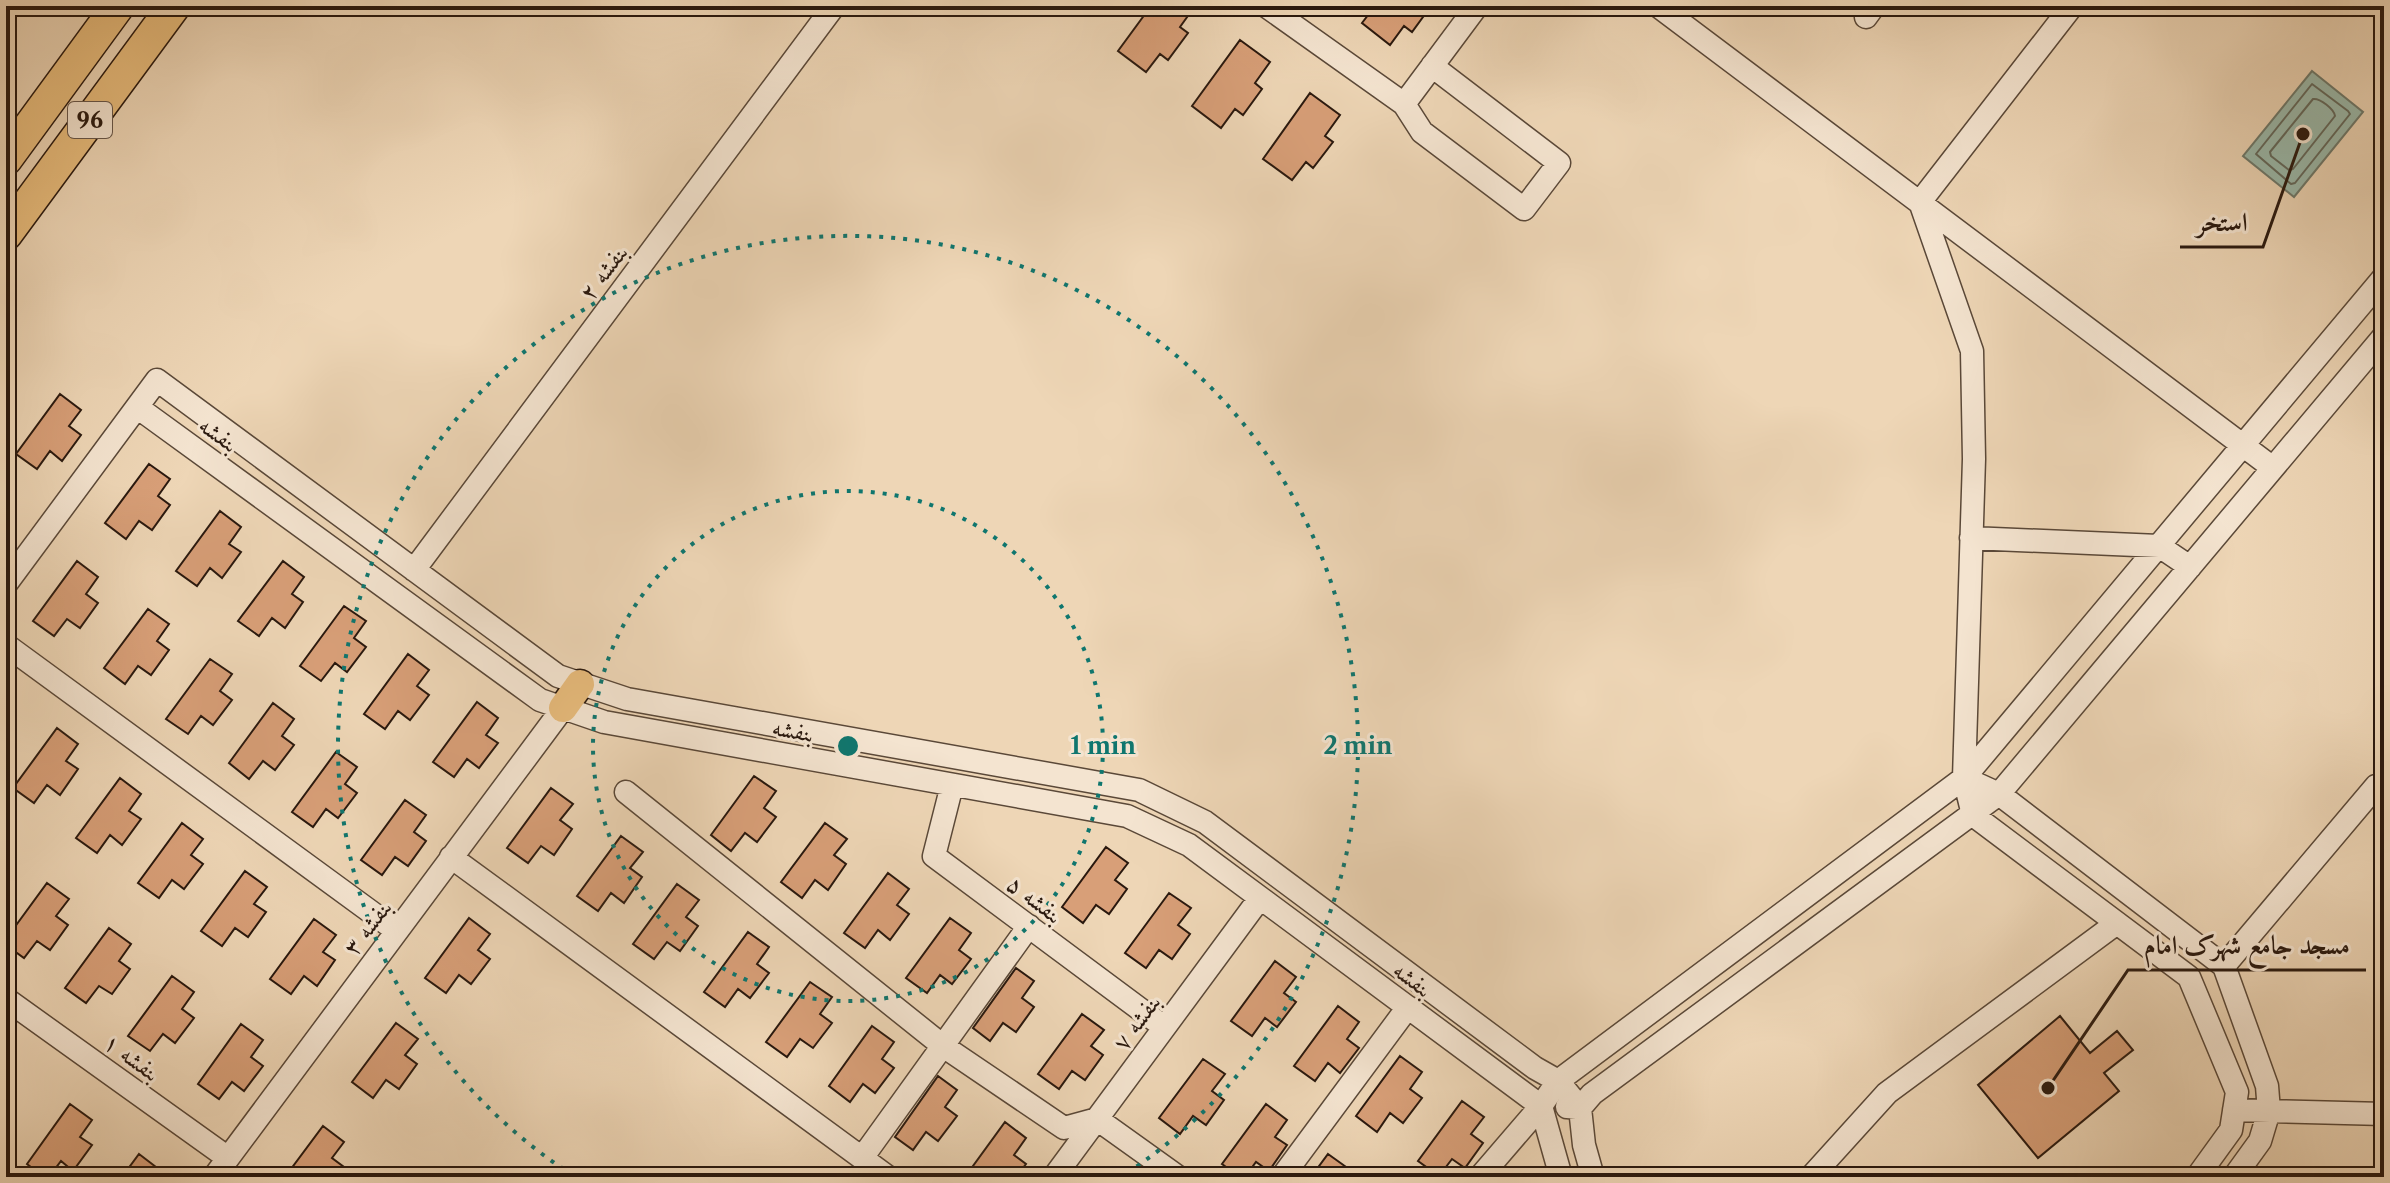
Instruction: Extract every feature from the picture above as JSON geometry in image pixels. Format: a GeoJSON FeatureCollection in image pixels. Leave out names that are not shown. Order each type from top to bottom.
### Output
{"type":"FeatureCollection","features":[{"type":"Feature","properties":{"kind":"highway","name":"96"},"geometry":{"type":"LineString","coordinates":[[6,159],[118,6]]}},
{"type":"Feature","properties":{"kind":"highway","name":"96"},"geometry":{"type":"LineString","coordinates":[[6,234],[17,211],[174,6]]}},
{"type":"Feature","properties":{"kind":"main road"},"geometry":{"type":"LineString","coordinates":[[563,708],[580,684]]}},
{"type":"Feature","properties":{"kind":"street","name":"بنفشه ۲"},"geometry":{"type":"LineString","coordinates":[[414,570],[834,6]]}},
{"type":"Feature","properties":{"kind":"street"},"geometry":{"type":"LineString","coordinates":[[1266,6],[1404,104],[1422,132],[1524,209],[1559,163],[1432,66]]}},
{"type":"Feature","properties":{"kind":"street"},"geometry":{"type":"LineString","coordinates":[[1404,104],[1477,6]]}},
{"type":"Feature","properties":{"kind":"street"},"geometry":{"type":"LineString","coordinates":[[1658,6],[2273,468]]}},
{"type":"Feature","properties":{"kind":"street"},"geometry":{"type":"LineString","coordinates":[[1920,202],[2072,6]]}},
{"type":"Feature","properties":{"kind":"street"},"geometry":{"type":"LineString","coordinates":[[1920,202],[1972,351],[1974,459],[1964,778],[1973,815],[2189,977],[2237,1092],[2231,1130],[2197,1177]]}},
{"type":"Feature","properties":{"kind":"street"},"geometry":{"type":"LineString","coordinates":[[1480,1177],[1541,1106],[1558,1081],[1964,778],[2384,277]]}},
{"type":"Feature","properties":{"kind":"street"},"geometry":{"type":"LineString","coordinates":[[1593,1177],[1584,1145],[1580,1108],[1592,1094],[1999,794],[2384,335],[2355,312]]}},
{"type":"Feature","properties":{"kind":"street","name":"بنفشه"},"geometry":{"type":"LineString","coordinates":[[1541,1106],[1189,845],[1127,816],[604,722],[540,700],[137,407],[157,380],[558,676],[627,699],[1139,790],[1205,822],[1535,1068],[1558,1081],[1580,1108]]}},
{"type":"Feature","properties":{"kind":"street"},"geometry":{"type":"LineString","coordinates":[[6,584],[137,407]]}},
{"type":"Feature","properties":{"kind":"street"},"geometry":{"type":"LineString","coordinates":[[1971,538],[2159,546],[2190,567]]}},
{"type":"Feature","properties":{"kind":"street"},"geometry":{"type":"LineString","coordinates":[[6,645],[397,931]]}},
{"type":"Feature","properties":{"kind":"street","name":"بنفشه ۳"},"geometry":{"type":"LineString","coordinates":[[214,1177],[563,708]]}},
{"type":"Feature","properties":{"kind":"street"},"geometry":{"type":"LineString","coordinates":[[1964,778],[1999,794],[2224,966],[2267,1086],[2269,1111],[2260,1141],[2234,1177]]}},
{"type":"Feature","properties":{"kind":"street","name":"بنفشه ۵"},"geometry":{"type":"LineString","coordinates":[[952,785],[934,856],[1164,1027]]}},
{"type":"Feature","properties":{"kind":"street"},"geometry":{"type":"LineString","coordinates":[[2224,966],[2376,786]]}},
{"type":"Feature","properties":{"kind":"street"},"geometry":{"type":"LineString","coordinates":[[626,792],[943,1046],[1064,1128],[1097,1119],[1178,1177]]}},
{"type":"Feature","properties":{"kind":"street"},"geometry":{"type":"LineString","coordinates":[[451,857],[888,1177]]}},
{"type":"Feature","properties":{"kind":"street","name":"بنفشه ۷"},"geometry":{"type":"LineString","coordinates":[[1054,1177],[1260,898]]}},
{"type":"Feature","properties":{"kind":"street"},"geometry":{"type":"LineString","coordinates":[[1811,1177],[1887,1093],[2117,923]]}},
{"type":"Feature","properties":{"kind":"street"},"geometry":{"type":"LineString","coordinates":[[862,1158],[1029,926]]}},
{"type":"Feature","properties":{"kind":"street"},"geometry":{"type":"LineString","coordinates":[[1752,935],[1772,962]]}},
{"type":"Feature","properties":{"kind":"street","name":"بنفشه ۱"},"geometry":{"type":"LineString","coordinates":[[6,999],[228,1158]]}},
{"type":"Feature","properties":{"kind":"street"},"geometry":{"type":"LineString","coordinates":[[1282,1177],[1408,1007]]}},
{"type":"Feature","properties":{"kind":"street"},"geometry":{"type":"LineString","coordinates":[[1541,1106],[1580,1108]]}},
{"type":"Feature","properties":{"kind":"street"},"geometry":{"type":"LineString","coordinates":[[1541,1106],[1561,1177]]}},
{"type":"Feature","properties":{"kind":"street"},"geometry":{"type":"LineString","coordinates":[[2234,1110],[2384,1114]]}},
{"type":"Feature","properties":{"kind":"water"},"geometry":{"type":"Polygon","coordinates":[[[2312,71],[2363,112],[2294,197],[2243,156],[2312,71]]]}},
{"type":"Feature","properties":{"kind":"building"},"geometry":{"type":"Polygon","coordinates":[[[1151,6],[1195,6],[1180,27],[1188,33],[1168,60],[1160,54],[1146,72],[1118,51],[1151,6]]]}},
{"type":"Feature","properties":{"kind":"building"},"geometry":{"type":"Polygon","coordinates":[[[1375,6],[1431,6],[1412,32],[1404,26],[1390,45],[1362,23],[1375,6]]]}},
{"type":"Feature","properties":{"kind":"building"},"geometry":{"type":"Polygon","coordinates":[[[1240,40],[1270,62],[1255,83],[1262,89],[1243,115],[1235,109],[1221,128],[1192,106],[1240,40]]]}},
{"type":"Feature","properties":{"kind":"building"},"geometry":{"type":"Polygon","coordinates":[[[1310,93],[1340,115],[1325,136],[1333,142],[1313,168],[1306,162],[1292,180],[1263,159],[1310,93]]]}},
{"type":"Feature","properties":{"kind":"building"},"geometry":{"type":"Polygon","coordinates":[[[60,394],[81,410],[69,426],[81,435],[62,461],[50,451],[37,469],[16,454],[60,394]]]}},
{"type":"Feature","properties":{"kind":"building"},"geometry":{"type":"Polygon","coordinates":[[[149,464],[170,479],[158,496],[170,505],[152,530],[139,521],[126,539],[105,523],[149,464]]]}},
{"type":"Feature","properties":{"kind":"building"},"geometry":{"type":"Polygon","coordinates":[[[220,511],[241,527],[229,544],[241,552],[222,578],[210,568],[197,586],[176,571],[220,511]]]}},
{"type":"Feature","properties":{"kind":"building"},"geometry":{"type":"Polygon","coordinates":[[[77,561],[98,577],[86,594],[98,603],[80,628],[67,619],[54,636],[33,621],[77,561]]]}},
{"type":"Feature","properties":{"kind":"building"},"geometry":{"type":"Polygon","coordinates":[[[283,561],[304,577],[292,594],[303,602],[285,628],[272,618],[259,636],[238,621],[283,561]]]}},
{"type":"Feature","properties":{"kind":"building"},"geometry":{"type":"Polygon","coordinates":[[[344,606],[366,621],[354,638],[366,647],[347,672],[335,663],[321,681],[300,666],[344,606]]]}},
{"type":"Feature","properties":{"kind":"building"},"geometry":{"type":"Polygon","coordinates":[[[148,609],[169,624],[157,641],[169,650],[151,675],[138,666],[125,684],[104,668],[148,609]]]}},
{"type":"Feature","properties":{"kind":"building"},"geometry":{"type":"Polygon","coordinates":[[[408,654],[429,670],[417,686],[429,695],[410,720],[398,711],[385,729],[364,714],[408,654]]]}},
{"type":"Feature","properties":{"kind":"building"},"geometry":{"type":"Polygon","coordinates":[[[210,659],[232,674],[220,691],[232,700],[213,725],[201,716],[188,734],[166,719],[210,659]]]}},
{"type":"Feature","properties":{"kind":"building"},"geometry":{"type":"Polygon","coordinates":[[[477,702],[498,718],[486,735],[498,743],[479,768],[467,759],[454,777],[433,762],[477,702]]]}},
{"type":"Feature","properties":{"kind":"building"},"geometry":{"type":"Polygon","coordinates":[[[273,703],[294,719],[282,736],[294,745],[275,770],[263,761],[249,779],[229,763],[273,703]]]}},
{"type":"Feature","properties":{"kind":"building"},"geometry":{"type":"Polygon","coordinates":[[[57,728],[78,744],[66,761],[78,769],[60,795],[47,785],[34,803],[13,788],[57,728]]]}},
{"type":"Feature","properties":{"kind":"building"},"geometry":{"type":"Polygon","coordinates":[[[336,752],[357,767],[345,784],[357,793],[338,818],[326,809],[313,827],[292,812],[336,752]]]}},
{"type":"Feature","properties":{"kind":"building"},"geometry":{"type":"Polygon","coordinates":[[[754,776],[776,791],[764,808],[776,817],[757,842],[745,833],[731,851],[711,835],[754,776]]]}},
{"type":"Feature","properties":{"kind":"building"},"geometry":{"type":"Polygon","coordinates":[[[120,778],[141,794],[129,811],[141,819],[122,845],[110,835],[97,853],[76,838],[120,778]]]}},
{"type":"Feature","properties":{"kind":"building"},"geometry":{"type":"Polygon","coordinates":[[[551,788],[573,804],[560,820],[572,829],[554,855],[541,846],[528,863],[507,848],[551,788]]]}},
{"type":"Feature","properties":{"kind":"building"},"geometry":{"type":"Polygon","coordinates":[[[405,800],[426,815],[414,832],[426,841],[408,866],[395,857],[382,875],[361,860],[405,800]]]}},
{"type":"Feature","properties":{"kind":"building"},"geometry":{"type":"Polygon","coordinates":[[[182,823],[203,839],[191,855],[203,864],[184,889],[172,880],[159,898],[138,883],[182,823]]]}},
{"type":"Feature","properties":{"kind":"building"},"geometry":{"type":"Polygon","coordinates":[[[825,823],[847,839],[834,855],[846,864],[828,890],[815,880],[802,898],[781,882],[825,823]]]}},
{"type":"Feature","properties":{"kind":"building"},"geometry":{"type":"Polygon","coordinates":[[[621,836],[643,852],[630,868],[642,877],[624,903],[611,893],[598,911],[577,896],[621,836]]]}},
{"type":"Feature","properties":{"kind":"building"},"geometry":{"type":"Polygon","coordinates":[[[1106,847],[1128,863],[1115,880],[1127,889],[1109,914],[1096,905],[1083,923],[1062,907],[1106,847]]]}},
{"type":"Feature","properties":{"kind":"building"},"geometry":{"type":"Polygon","coordinates":[[[245,871],[267,887],[254,904],[266,912],[248,937],[235,928],[222,946],[201,931],[245,871]]]}},
{"type":"Feature","properties":{"kind":"building"},"geometry":{"type":"Polygon","coordinates":[[[888,873],[909,889],[897,905],[909,914],[890,940],[878,930],[865,948],[844,933],[888,873]]]}},
{"type":"Feature","properties":{"kind":"building"},"geometry":{"type":"Polygon","coordinates":[[[47,883],[69,899],[56,916],[68,925],[50,950],[37,941],[24,958],[6,945],[6,939],[47,883]]]}},
{"type":"Feature","properties":{"kind":"building"},"geometry":{"type":"Polygon","coordinates":[[[677,884],[699,900],[686,917],[698,926],[680,951],[667,942],[654,959],[633,944],[677,884]]]}},
{"type":"Feature","properties":{"kind":"building"},"geometry":{"type":"Polygon","coordinates":[[[1169,893],[1191,908],[1178,925],[1190,934],[1172,959],[1159,950],[1146,968],[1125,953],[1169,893]]]}},
{"type":"Feature","properties":{"kind":"building"},"geometry":{"type":"Polygon","coordinates":[[[469,918],[490,934],[478,950],[490,959],[471,984],[459,975],[446,993],[425,978],[469,918]]]}},
{"type":"Feature","properties":{"kind":"building"},"geometry":{"type":"Polygon","coordinates":[[[950,918],[971,933],[959,950],[971,959],[952,984],[940,975],[927,993],[906,978],[950,918]]]}},
{"type":"Feature","properties":{"kind":"building"},"geometry":{"type":"Polygon","coordinates":[[[314,919],[336,935],[323,952],[335,960],[317,986],[304,976],[291,994],[270,979],[314,919]]]}},
{"type":"Feature","properties":{"kind":"building"},"geometry":{"type":"Polygon","coordinates":[[[109,928],[131,944],[119,961],[130,969],[112,994],[99,986],[86,1003],[65,988],[109,928]]]}},
{"type":"Feature","properties":{"kind":"building"},"geometry":{"type":"Polygon","coordinates":[[[748,932],[769,947],[757,964],[769,973],[750,998],[738,989],[725,1007],[704,992],[748,932]]]}},
{"type":"Feature","properties":{"kind":"building"},"geometry":{"type":"Polygon","coordinates":[[[1275,961],[1296,977],[1284,993],[1296,1002],[1277,1027],[1265,1018],[1252,1036],[1231,1021],[1275,961]]]}},
{"type":"Feature","properties":{"kind":"building"},"geometry":{"type":"Polygon","coordinates":[[[1016,968],[1034,981],[1022,998],[1034,1007],[1016,1032],[1003,1023],[990,1041],[973,1028],[1016,968]]]}},
{"type":"Feature","properties":{"kind":"building"},"geometry":{"type":"Polygon","coordinates":[[[172,976],[194,992],[182,1009],[194,1018],[175,1043],[163,1034],[150,1051],[128,1036],[172,976]]]}},
{"type":"Feature","properties":{"kind":"building"},"geometry":{"type":"Polygon","coordinates":[[[810,982],[832,997],[820,1014],[832,1023],[813,1048],[800,1039],[787,1057],[766,1042],[810,982]]]}},
{"type":"Feature","properties":{"kind":"building"},"geometry":{"type":"Polygon","coordinates":[[[1338,1006],[1359,1022],[1347,1039],[1359,1048],[1340,1073],[1328,1063],[1315,1081],[1294,1066],[1338,1006]]]}},
{"type":"Feature","properties":{"kind":"building"},"geometry":{"type":"Polygon","coordinates":[[[1082,1014],[1104,1030],[1091,1046],[1103,1055],[1085,1080],[1072,1071],[1059,1089],[1038,1074],[1082,1014]]]}},
{"type":"Feature","properties":{"kind":"building"},"geometry":{"type":"Polygon","coordinates":[[[2060,1016],[2090,1053],[2117,1031],[2133,1050],[2104,1073],[2119,1091],[2038,1158],[1978,1085],[2060,1016]]]}},
{"type":"Feature","properties":{"kind":"building"},"geometry":{"type":"Polygon","coordinates":[[[396,1023],[418,1039],[405,1055],[417,1064],[399,1089],[386,1080],[373,1098],[352,1082],[396,1023]]]}},
{"type":"Feature","properties":{"kind":"building"},"geometry":{"type":"Polygon","coordinates":[[[241,1024],[263,1040],[251,1057],[263,1066],[244,1091],[232,1082],[219,1099],[198,1084],[241,1024]]]}},
{"type":"Feature","properties":{"kind":"building"},"geometry":{"type":"Polygon","coordinates":[[[872,1026],[894,1042],[882,1059],[894,1068],[875,1093],[863,1084],[850,1102],[829,1086],[872,1026]]]}},
{"type":"Feature","properties":{"kind":"building"},"geometry":{"type":"Polygon","coordinates":[[[1400,1056],[1422,1072],[1410,1089],[1422,1098],[1403,1123],[1390,1113],[1377,1132],[1356,1116],[1400,1056]]]}},
{"type":"Feature","properties":{"kind":"building"},"geometry":{"type":"Polygon","coordinates":[[[1203,1059],[1225,1074],[1212,1091],[1224,1100],[1206,1125],[1193,1116],[1180,1134],[1159,1118],[1203,1059]]]}},
{"type":"Feature","properties":{"kind":"building"},"geometry":{"type":"Polygon","coordinates":[[[938,1076],[957,1090],[945,1107],[957,1116],[938,1141],[926,1132],[913,1150],[895,1137],[938,1076]]]}},
{"type":"Feature","properties":{"kind":"building"},"geometry":{"type":"Polygon","coordinates":[[[1462,1101],[1484,1117],[1471,1134],[1483,1143],[1465,1168],[1452,1159],[1439,1176],[1418,1161],[1462,1101]]]}},
{"type":"Feature","properties":{"kind":"building"},"geometry":{"type":"Polygon","coordinates":[[[70,1104],[92,1120],[80,1137],[92,1145],[73,1171],[61,1161],[49,1177],[44,1177],[27,1164],[70,1104]]]}},
{"type":"Feature","properties":{"kind":"building"},"geometry":{"type":"Polygon","coordinates":[[[1266,1104],[1287,1120],[1275,1137],[1287,1145],[1269,1171],[1256,1162],[1245,1177],[1240,1177],[1222,1164],[1266,1104]]]}},
{"type":"Feature","properties":{"kind":"building"},"geometry":{"type":"Polygon","coordinates":[[[1005,1122],[1026,1138],[1014,1155],[1026,1164],[1016,1177],[965,1177],[1005,1122]]]}},
{"type":"Feature","properties":{"kind":"building"},"geometry":{"type":"Polygon","coordinates":[[[323,1126],[344,1142],[332,1158],[344,1167],[337,1177],[285,1177],[323,1126]]]}},
{"type":"Feature","properties":{"kind":"building"},"geometry":{"type":"Polygon","coordinates":[[[139,1154],[169,1177],[122,1177],[139,1154]]]}},
{"type":"Feature","properties":{"kind":"building"},"geometry":{"type":"Polygon","coordinates":[[[1328,1154],[1360,1177],[1311,1177],[1328,1154]]]}},
{"type":"Feature","properties":{"kind":"place","name":"استخر"},"geometry":{"type":"Point","coordinates":[2303,134]}},
{"type":"Feature","properties":{"kind":"place","name":"مسجد جامع شهرک امام"},"geometry":{"type":"Point","coordinates":[2048,1088]}}]}
